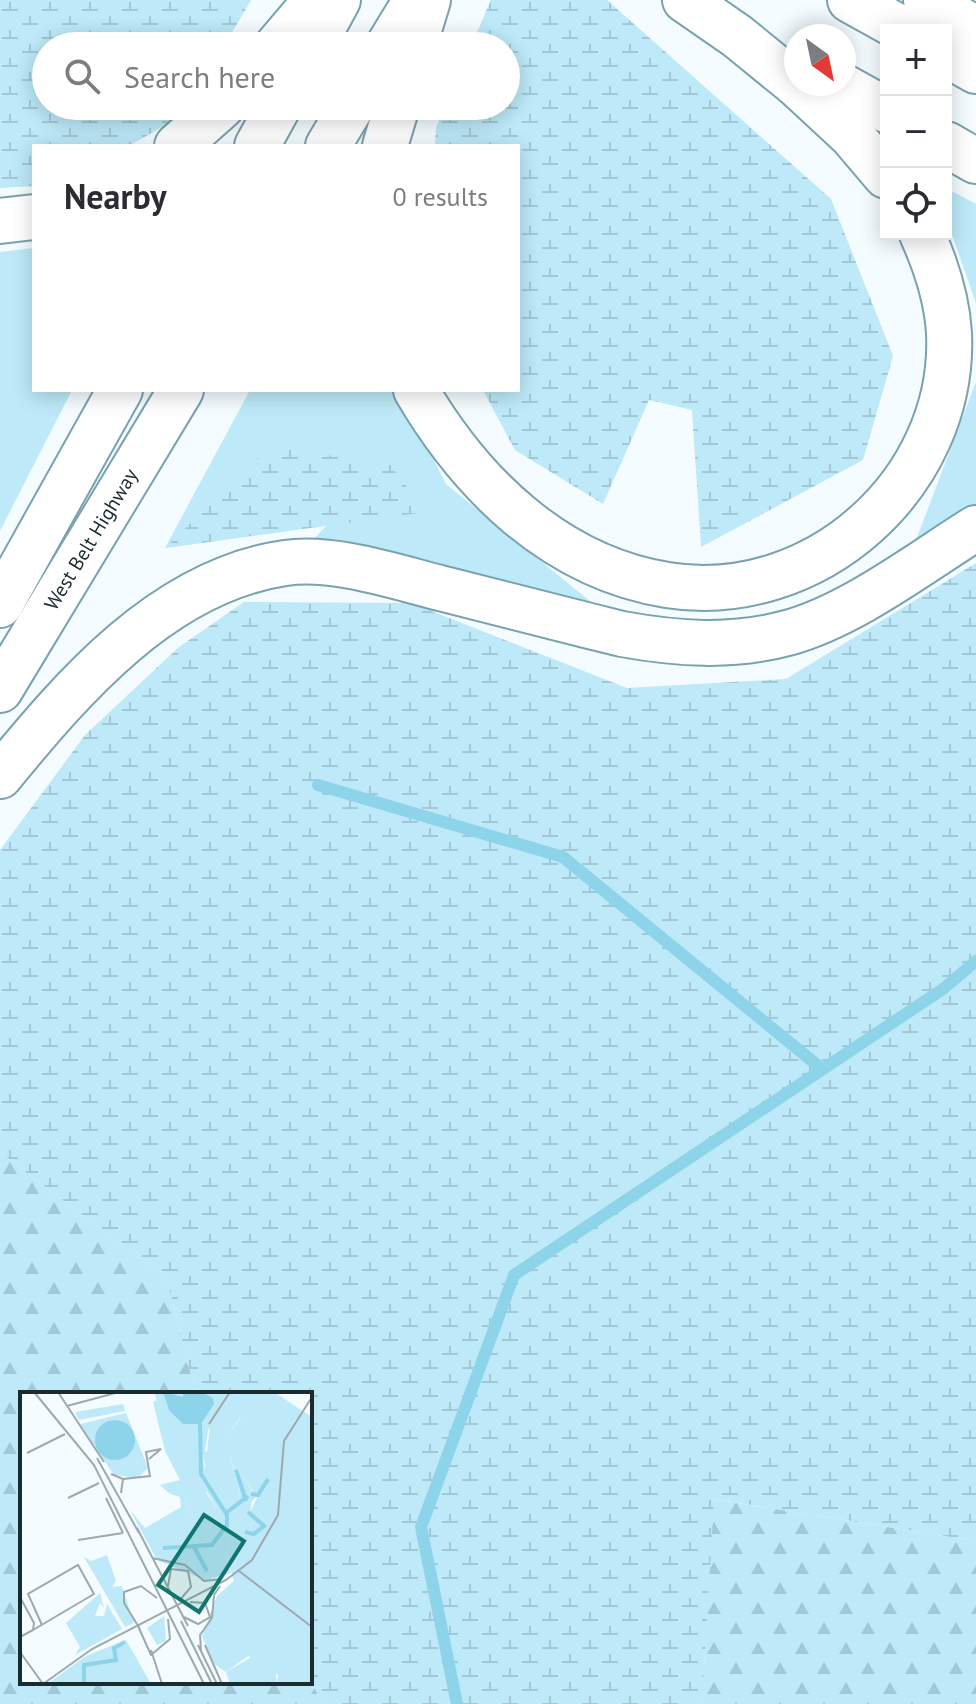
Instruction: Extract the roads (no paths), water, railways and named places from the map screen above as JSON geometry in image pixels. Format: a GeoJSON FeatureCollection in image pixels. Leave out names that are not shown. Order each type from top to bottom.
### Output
{"type":"FeatureCollection","features":[{"type":"Feature","properties":{"kind":"main road"},"geometry":{"type":"LineString","coordinates":[[289,32],[316,0]]}},
{"type":"Feature","properties":{"kind":"main road"},"geometry":{"type":"LineString","coordinates":[[321,32],[338,0]]}},
{"type":"Feature","properties":{"kind":"main road"},"geometry":{"type":"LineString","coordinates":[[397,32],[416,0]]}},
{"type":"Feature","properties":{"kind":"main road"},"geometry":{"type":"LineString","coordinates":[[418,32],[428,0]]}},
{"type":"Feature","properties":{"kind":"main road"},"geometry":{"type":"LineString","coordinates":[[688,0],[784,52]]}},
{"type":"Feature","properties":{"kind":"main road"},"geometry":{"type":"LineString","coordinates":[[688,0],[784,74]]}},
{"type":"Feature","properties":{"kind":"main road"},"geometry":{"type":"LineString","coordinates":[[850,0],[893,24]]}},
{"type":"Feature","properties":{"kind":"main road"},"geometry":{"type":"LineString","coordinates":[[926,0],[976,29]]}},
{"type":"Feature","properties":{"kind":"main road"},"geometry":{"type":"LineString","coordinates":[[952,57],[976,71]]}},
{"type":"Feature","properties":{"kind":"main road"},"geometry":{"type":"LineString","coordinates":[[856,93],[880,107]]}},
{"type":"Feature","properties":{"kind":"main road"},"geometry":{"type":"LineString","coordinates":[[809,96],[852,136],[880,169]]}},
{"type":"Feature","properties":{"kind":"main road"},"geometry":{"type":"LineString","coordinates":[[179,144],[206,120]]}},
{"type":"Feature","properties":{"kind":"main road"},"geometry":{"type":"LineString","coordinates":[[258,144],[271,120]]}},
{"type":"Feature","properties":{"kind":"main road"},"geometry":{"type":"LineString","coordinates":[[329,144],[344,120]]}},
{"type":"Feature","properties":{"kind":"main road"},"geometry":{"type":"LineString","coordinates":[[386,144],[393,120]]}},
{"type":"Feature","properties":{"kind":"main road"},"geometry":{"type":"LineString","coordinates":[[952,147],[976,161]]}},
{"type":"Feature","properties":{"kind":"main road"},"geometry":{"type":"LineString","coordinates":[[0,221],[32,217]]}},
{"type":"Feature","properties":{"kind":"main road"},"geometry":{"type":"LineString","coordinates":[[417,392],[461,459],[494,494],[528,522],[597,564],[633,578],[669,586],[741,586],[775,578],[837,549],[867,526],[894,496],[918,460],[937,419],[947,377],[949,333],[943,293],[924,240]]}},
{"type":"Feature","properties":{"kind":"main road"},"geometry":{"type":"LineString","coordinates":[[0,605],[119,392]]}},
{"type":"Feature","properties":{"kind":"main road","name":"West Belt Highway"},"geometry":{"type":"LineString","coordinates":[[0,690],[180,392]]}},
{"type":"Feature","properties":{"kind":"main road"},"geometry":{"type":"LineString","coordinates":[[0,776],[99,667],[142,629],[190,596],[237,575],[286,563],[331,564],[376,572],[622,634],[663,642],[704,644],[749,641],[789,633],[827,618],[976,528]]}},
{"type":"Feature","properties":{"kind":"waterway"},"geometry":{"type":"LineString","coordinates":[[318,785],[563,857],[822,1069]]}},
{"type":"Feature","properties":{"kind":"waterway"},"geometry":{"type":"LineString","coordinates":[[457,1704],[421,1527],[514,1275],[943,989],[976,961]]}}]}
